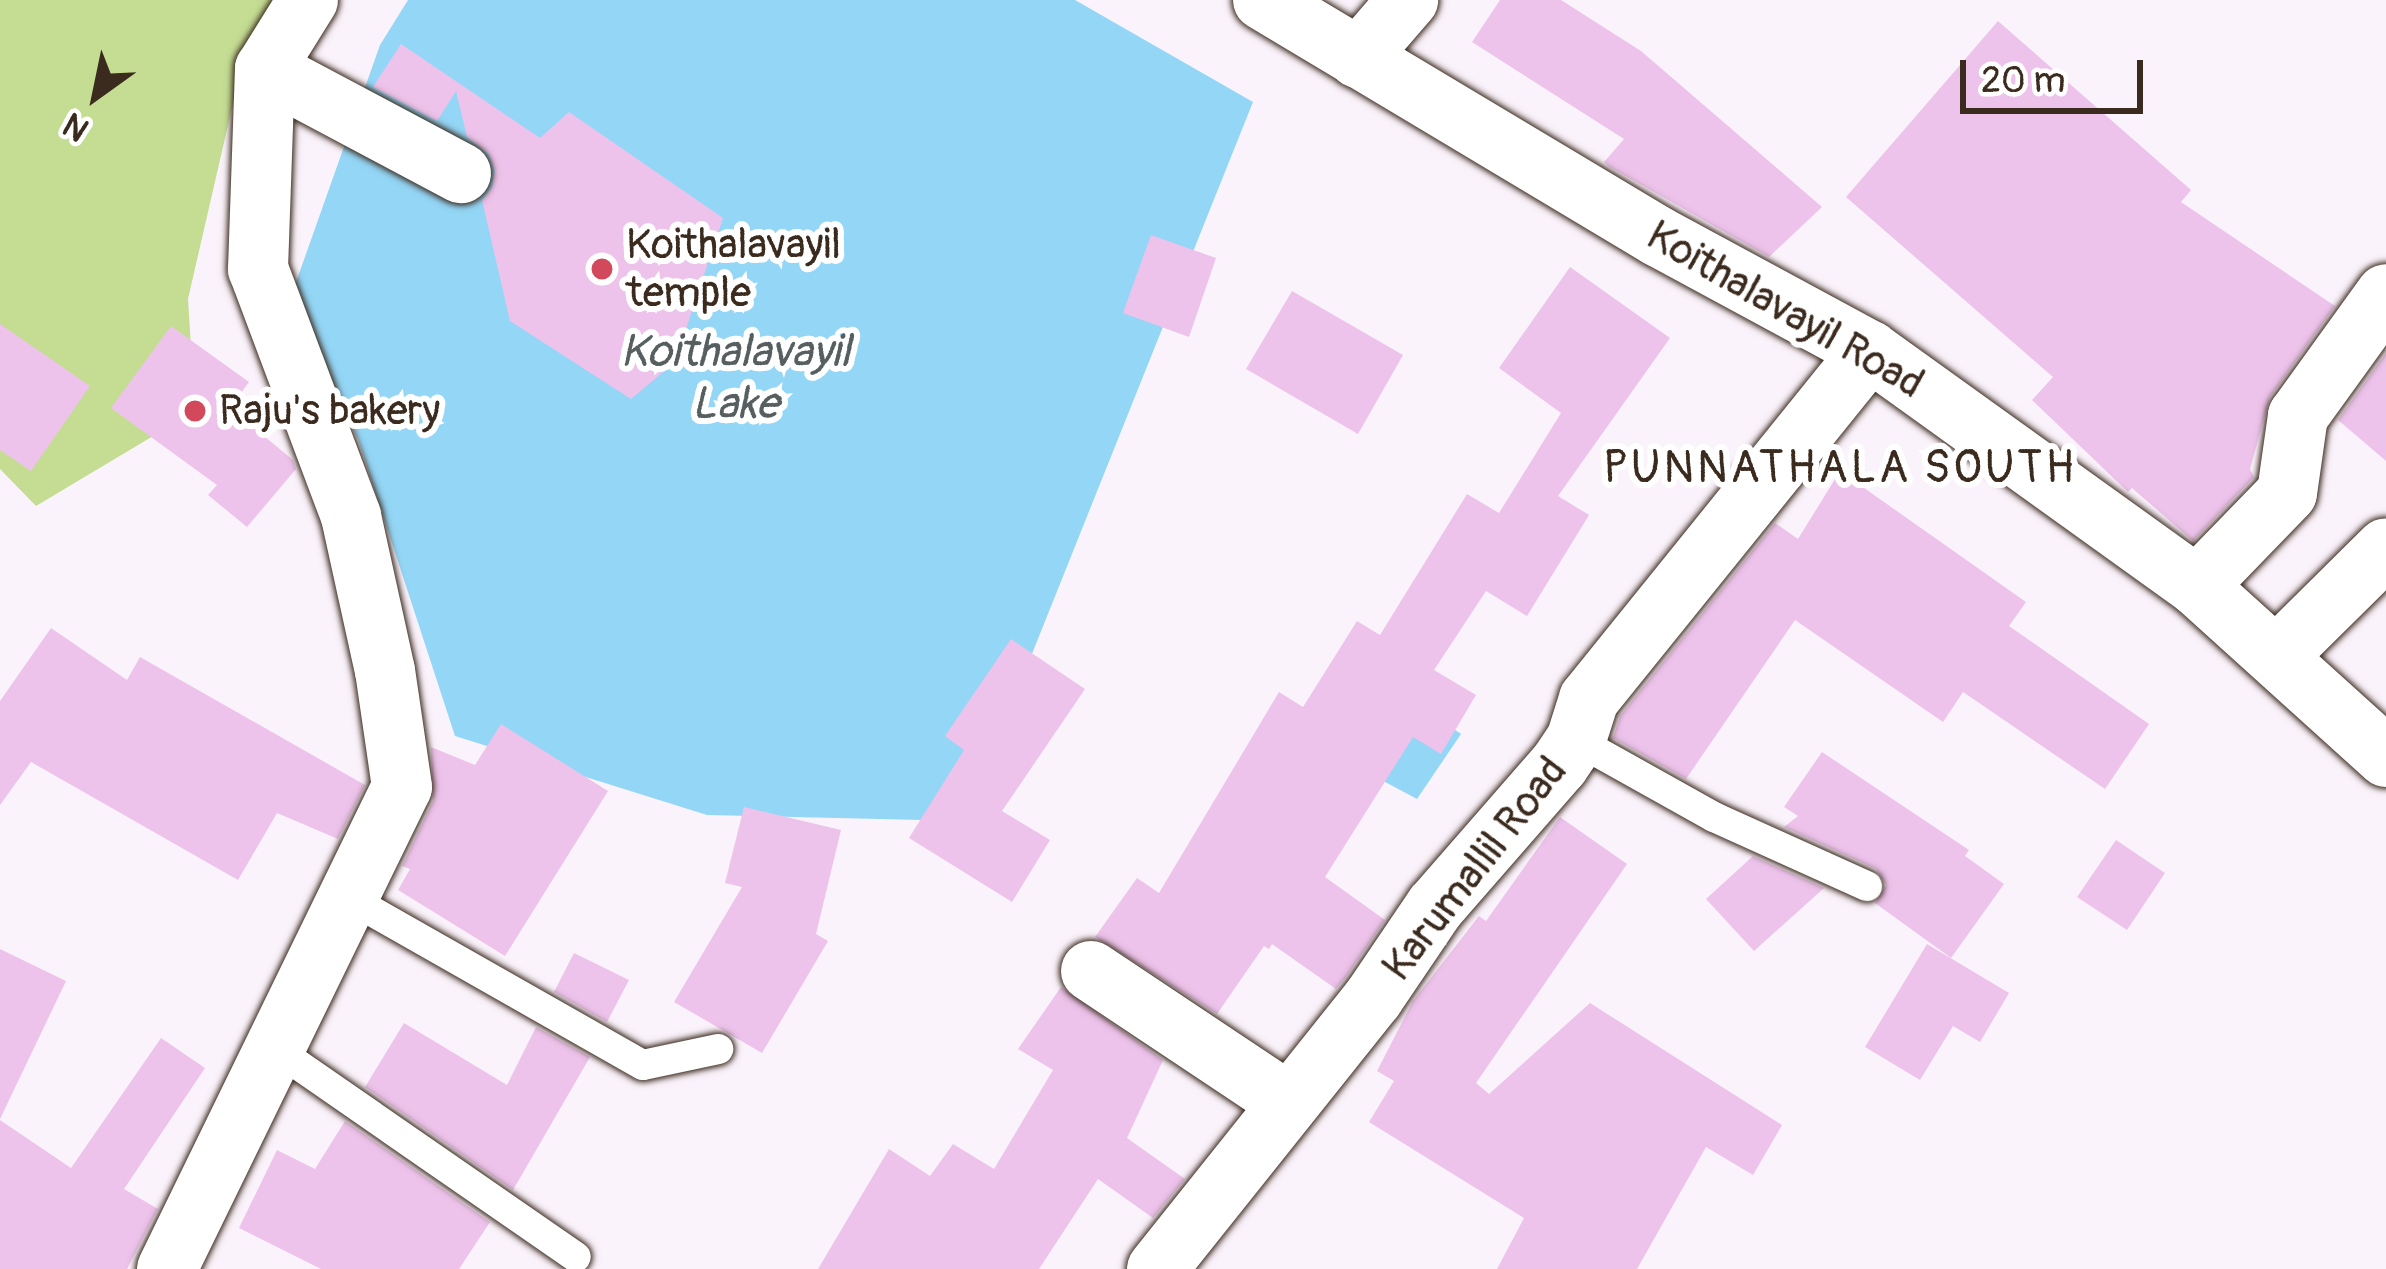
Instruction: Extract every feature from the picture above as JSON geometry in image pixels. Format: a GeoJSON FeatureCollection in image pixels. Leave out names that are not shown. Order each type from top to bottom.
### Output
{"type":"FeatureCollection","features":[{"type":"Feature","properties":{"kind":"street"},"geometry":{"type":"LineString","coordinates":[[167,1269],[402,787],[386,671],[351,516],[258,269],[265,69],[308,0]]}},
{"type":"Feature","properties":{"kind":"street","name":"Koithalavayil Road"},"geometry":{"type":"LineString","coordinates":[[1263,0],[1659,237],[1870,351],[2197,586],[2386,758]]}},
{"type":"Feature","properties":{"kind":"street"},"geometry":{"type":"LineString","coordinates":[[1358,58],[1408,0]]}},
{"type":"Feature","properties":{"kind":"street"},"geometry":{"type":"LineString","coordinates":[[265,69],[461,173]]}},
{"type":"Feature","properties":{"kind":"street"},"geometry":{"type":"LineString","coordinates":[[2197,586],[2287,493],[2298,416],[2386,295]]}},
{"type":"Feature","properties":{"kind":"street","name":"Karumallil Road"},"geometry":{"type":"LineString","coordinates":[[1156,1269],[1286,1101],[1374,997],[1435,907],[1576,740],[1589,699],[1870,351]]}},
{"type":"Feature","properties":{"kind":"street"},"geometry":{"type":"LineString","coordinates":[[2277,656],[2386,548]]}},
{"type":"Feature","properties":{"kind":"street"},"geometry":{"type":"LineString","coordinates":[[1090,971],[1286,1101]]}},
{"type":"Feature","properties":{"kind":"lane"},"geometry":{"type":"LineString","coordinates":[[1576,740],[1714,818],[1867,886]]}},
{"type":"Feature","properties":{"kind":"lane"},"geometry":{"type":"LineString","coordinates":[[347,897],[643,1065],[718,1049]]}},
{"type":"Feature","properties":{"kind":"lane"},"geometry":{"type":"LineString","coordinates":[[274,1048],[576,1257]]}},
{"type":"Feature","properties":{"kind":"green space"},"geometry":{"type":"Polygon","coordinates":[[[0,0],[283,0],[240,73],[188,299],[195,411],[36,506],[0,469],[0,0]]]}},
{"type":"Feature","properties":{"kind":"water","name":"Koithalavayil Lake"},"geometry":{"type":"Polygon","coordinates":[[[408,0],[1075,0],[1253,102],[965,821],[707,815],[455,736],[358,439],[289,302],[380,45],[408,0]]]}},
{"type":"Feature","properties":{"kind":"water"},"geometry":{"type":"Polygon","coordinates":[[[1418,704],[1461,734],[1417,799],[1372,775],[1418,704]]]}},
{"type":"Feature","properties":{"kind":"building"},"geometry":{"type":"Polygon","coordinates":[[[1500,0],[1561,0],[1641,51],[1822,207],[1769,257],[1608,166],[1604,162],[1624,139],[1472,42],[1500,0]]]}},
{"type":"Feature","properties":{"kind":"building"},"geometry":{"type":"Polygon","coordinates":[[[1998,21],[2191,190],[2181,202],[2335,306],[2270,397],[2250,469],[2254,477],[2193,541],[2132,488],[2128,492],[2032,400],[2053,377],[1846,197],[1998,21]]]}},
{"type":"Feature","properties":{"kind":"building","name":"Koithalavayil temple"},"geometry":{"type":"Polygon","coordinates":[[[401,44],[540,138],[569,112],[723,218],[675,362],[631,399],[510,321],[482,200],[492,188],[495,171],[489,154],[467,137],[456,91],[437,121],[373,87],[401,44]]]}},
{"type":"Feature","properties":{"kind":"building"},"geometry":{"type":"Polygon","coordinates":[[[1151,235],[1216,258],[1189,337],[1123,313],[1151,235]]]}},
{"type":"Feature","properties":{"kind":"building"},"geometry":{"type":"Polygon","coordinates":[[[1570,267],[1670,338],[1558,496],[1589,515],[1527,616],[1486,591],[1434,670],[1476,695],[1441,754],[1413,737],[1325,877],[1385,920],[1346,977],[1336,989],[1272,944],[1269,949],[1264,946],[1217,1014],[1095,937],[1137,878],[1159,893],[1279,692],[1303,707],[1357,621],[1380,635],[1467,494],[1499,513],[1561,413],[1499,368],[1570,267]]]}},
{"type":"Feature","properties":{"kind":"building"},"geometry":{"type":"Polygon","coordinates":[[[1292,291],[1403,355],[1358,434],[1246,369],[1292,291]]]}},
{"type":"Feature","properties":{"kind":"building"},"geometry":{"type":"Polygon","coordinates":[[[0,324],[90,386],[31,471],[0,450],[0,324]]]}},
{"type":"Feature","properties":{"kind":"building"},"geometry":{"type":"Polygon","coordinates":[[[171,326],[249,382],[230,408],[293,460],[296,469],[247,527],[208,495],[217,485],[111,408],[171,326]]]}},
{"type":"Feature","properties":{"kind":"building"},"geometry":{"type":"Polygon","coordinates":[[[2386,353],[2386,461],[2338,420],[2386,353]]]}},
{"type":"Feature","properties":{"kind":"building"},"geometry":{"type":"Polygon","coordinates":[[[1840,471],[2026,602],[2009,626],[2149,724],[2105,789],[1963,692],[1943,722],[1795,620],[1686,779],[1613,738],[1620,716],[1775,523],[1798,539],[1840,471]]]}},
{"type":"Feature","properties":{"kind":"building"},"geometry":{"type":"Polygon","coordinates":[[[51,628],[127,680],[140,657],[365,785],[338,839],[277,813],[238,880],[31,762],[0,805],[0,701],[51,628]]]}},
{"type":"Feature","properties":{"kind":"building"},"geometry":{"type":"Polygon","coordinates":[[[1011,639],[1085,689],[1002,811],[1050,840],[1012,902],[909,838],[964,750],[945,736],[1011,639]]]}},
{"type":"Feature","properties":{"kind":"building"},"geometry":{"type":"Polygon","coordinates":[[[501,724],[608,791],[505,956],[398,890],[410,869],[402,866],[433,801],[431,747],[475,765],[501,724]]]}},
{"type":"Feature","properties":{"kind":"building"},"geometry":{"type":"Polygon","coordinates":[[[1822,752],[1969,850],[1965,856],[2004,884],[1951,958],[1875,903],[1886,885],[1876,869],[1784,827],[1798,816],[1784,807],[1822,752]]]}},
{"type":"Feature","properties":{"kind":"building"},"geometry":{"type":"Polygon","coordinates":[[[744,807],[841,830],[816,934],[828,941],[762,1053],[674,1002],[742,887],[725,883],[744,807]]]}},
{"type":"Feature","properties":{"kind":"building"},"geometry":{"type":"Polygon","coordinates":[[[1560,817],[1627,864],[1476,1083],[1489,1094],[1590,1003],[1782,1125],[1753,1175],[1706,1147],[1637,1269],[1497,1269],[1524,1218],[1369,1122],[1394,1081],[1377,1071],[1413,1001],[1479,916],[1486,921],[1560,817]]]}},
{"type":"Feature","properties":{"kind":"building"},"geometry":{"type":"Polygon","coordinates":[[[2116,840],[2165,873],[2127,930],[2077,897],[2116,840]]]}},
{"type":"Feature","properties":{"kind":"building"},"geometry":{"type":"Polygon","coordinates":[[[1753,856],[1824,888],[1754,951],[1706,899],[1753,856]]]}},
{"type":"Feature","properties":{"kind":"building"},"geometry":{"type":"Polygon","coordinates":[[[1927,944],[2009,993],[1980,1042],[1953,1026],[1920,1080],[1865,1047],[1927,944]]]}},
{"type":"Feature","properties":{"kind":"building"},"geometry":{"type":"Polygon","coordinates":[[[0,949],[66,981],[0,1119],[0,949]]]}},
{"type":"Feature","properties":{"kind":"building"},"geometry":{"type":"Polygon","coordinates":[[[574,953],[629,980],[607,1022],[554,992],[574,953]]]}},
{"type":"Feature","properties":{"kind":"building"},"geometry":{"type":"Polygon","coordinates":[[[1061,987],[1163,1060],[1127,1138],[1185,1179],[1153,1218],[1098,1179],[1039,1269],[818,1269],[889,1149],[930,1176],[953,1144],[994,1169],[1053,1070],[1018,1049],[1061,987]]]}},
{"type":"Feature","properties":{"kind":"building"},"geometry":{"type":"Polygon","coordinates":[[[404,1023],[507,1085],[536,1027],[590,1057],[513,1190],[365,1087],[404,1023]]]}},
{"type":"Feature","properties":{"kind":"building"},"geometry":{"type":"Polygon","coordinates":[[[161,1038],[205,1068],[124,1189],[158,1209],[127,1269],[0,1269],[0,1120],[71,1168],[161,1038]]]}},
{"type":"Feature","properties":{"kind":"building"},"geometry":{"type":"Polygon","coordinates":[[[345,1121],[490,1222],[459,1269],[321,1269],[239,1228],[277,1150],[315,1169],[345,1121]]]}},
{"type":"Feature","properties":{"kind":"place","name":"Koithalavayil temple"},"geometry":{"type":"Point","coordinates":[602,269]}},
{"type":"Feature","properties":{"kind":"place","name":"Raju's bakery"},"geometry":{"type":"Point","coordinates":[195,411]}},
{"type":"Feature","properties":{"kind":"district","name":"PUNNATHALA SOUTH"},"geometry":{"type":"Point","coordinates":[1840,469]}}]}
